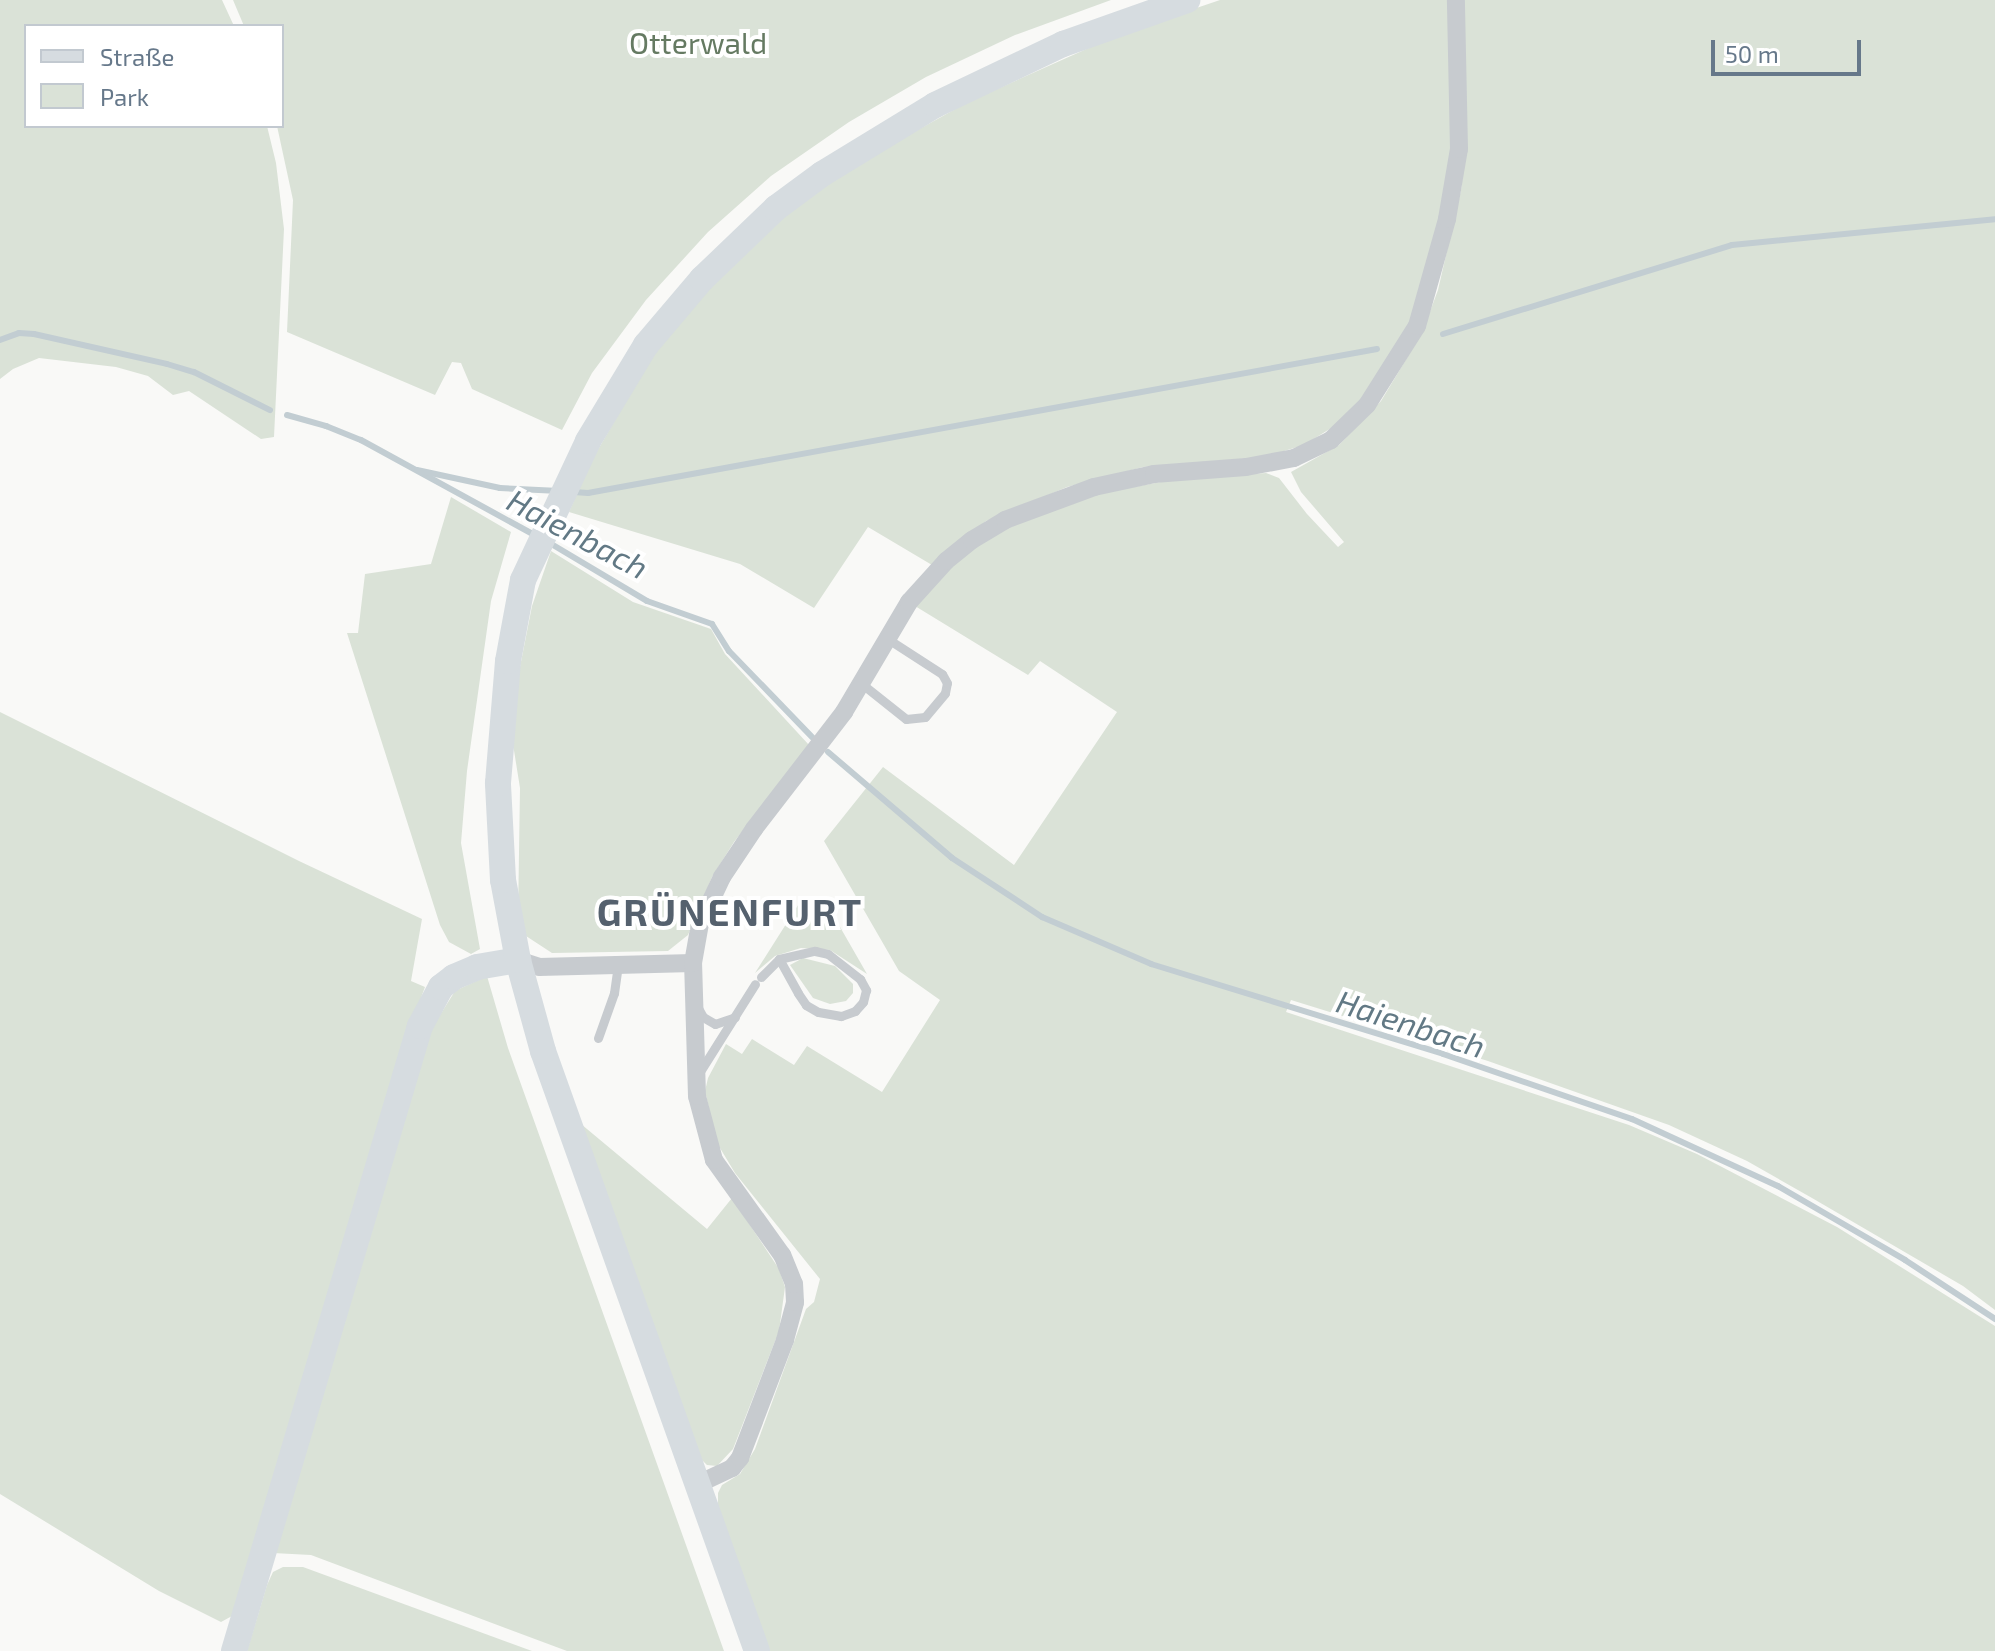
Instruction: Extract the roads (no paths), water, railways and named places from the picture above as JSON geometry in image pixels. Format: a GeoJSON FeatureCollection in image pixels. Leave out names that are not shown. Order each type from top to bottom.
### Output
{"type":"FeatureCollection","features":[{"type":"Feature","properties":{"kind":"street"},"geometry":{"type":"LineString","coordinates":[[757,1651],[543,1051],[518,960],[503,880],[498,783],[508,661],[523,580],[566,483],[604,411],[646,345],[702,279],[776,208],[833,167],[935,105],[1063,44],[1187,0]]}},
{"type":"Feature","properties":{"kind":"street"},"geometry":{"type":"LineString","coordinates":[[698,1484],[732,1468],[740,1458],[791,1323],[795,1293],[790,1272],[774,1241],[714,1160],[701,1120],[695,1079],[693,963],[700,924],[731,860],[862,684],[909,602],[946,561],[1005,520],[1123,480],[1279,463],[1331,440],[1367,405],[1417,326],[1447,219],[1459,149],[1456,0]]}},
{"type":"Feature","properties":{"kind":"street"},"geometry":{"type":"LineString","coordinates":[[234,1651],[420,1026],[441,987],[454,977],[477,967],[518,960],[539,967],[693,963]]}},
{"type":"Feature","properties":{"kind":"lane"},"geometry":{"type":"LineString","coordinates":[[862,684],[906,719],[925,717],[945,693],[947,683],[942,674],[888,639]]}},
{"type":"Feature","properties":{"kind":"lane"},"geometry":{"type":"LineString","coordinates":[[695,1079],[758,980],[779,959],[815,951],[828,954],[860,979],[866,990],[863,1002],[855,1011],[841,1016],[818,1012],[798,993],[779,959]]}},
{"type":"Feature","properties":{"kind":"lane"},"geometry":{"type":"LineString","coordinates":[[598,1038],[614,993],[618,964]]}},
{"type":"Feature","properties":{"kind":"lane"},"geometry":{"type":"LineString","coordinates":[[692,997],[703,1017],[715,1024],[735,1017]]}},
{"type":"Feature","properties":{"kind":"waterway"},"geometry":{"type":"LineString","coordinates":[[1443,334],[1732,245],[1995,219]]}},
{"type":"Feature","properties":{"kind":"waterway","name":"Haienbach"},"geometry":{"type":"LineString","coordinates":[[0,340],[19,333],[34,334],[167,364],[194,372],[270,410]]}},
{"type":"Feature","properties":{"kind":"waterway"},"geometry":{"type":"LineString","coordinates":[[574,492],[588,493],[1377,349]]}},
{"type":"Feature","properties":{"kind":"waterway","name":"Haienbach"},"geometry":{"type":"LineString","coordinates":[[287,415],[361,440],[538,537]]}},
{"type":"Feature","properties":{"kind":"waterway"},"geometry":{"type":"LineString","coordinates":[[417,470],[500,488],[559,491]]}},
{"type":"Feature","properties":{"kind":"waterway","name":"Haienbach"},"geometry":{"type":"LineString","coordinates":[[548,542],[647,601],[712,624],[729,651],[812,737]]}},
{"type":"Feature","properties":{"kind":"waterway","name":"Haienbach"},"geometry":{"type":"LineString","coordinates":[[828,752],[952,858],[1042,917],[1151,964],[1443,1054],[1632,1119],[1778,1186],[1905,1260],[1995,1319]]}},
{"type":"Feature","properties":{"kind":"district","name":"GRÜNENFURT"},"geometry":{"type":"Point","coordinates":[730,912]}},
{"type":"Feature","properties":{"kind":"park label","name":"Otterwald"},"geometry":{"type":"Point","coordinates":[698,42]}}]}
